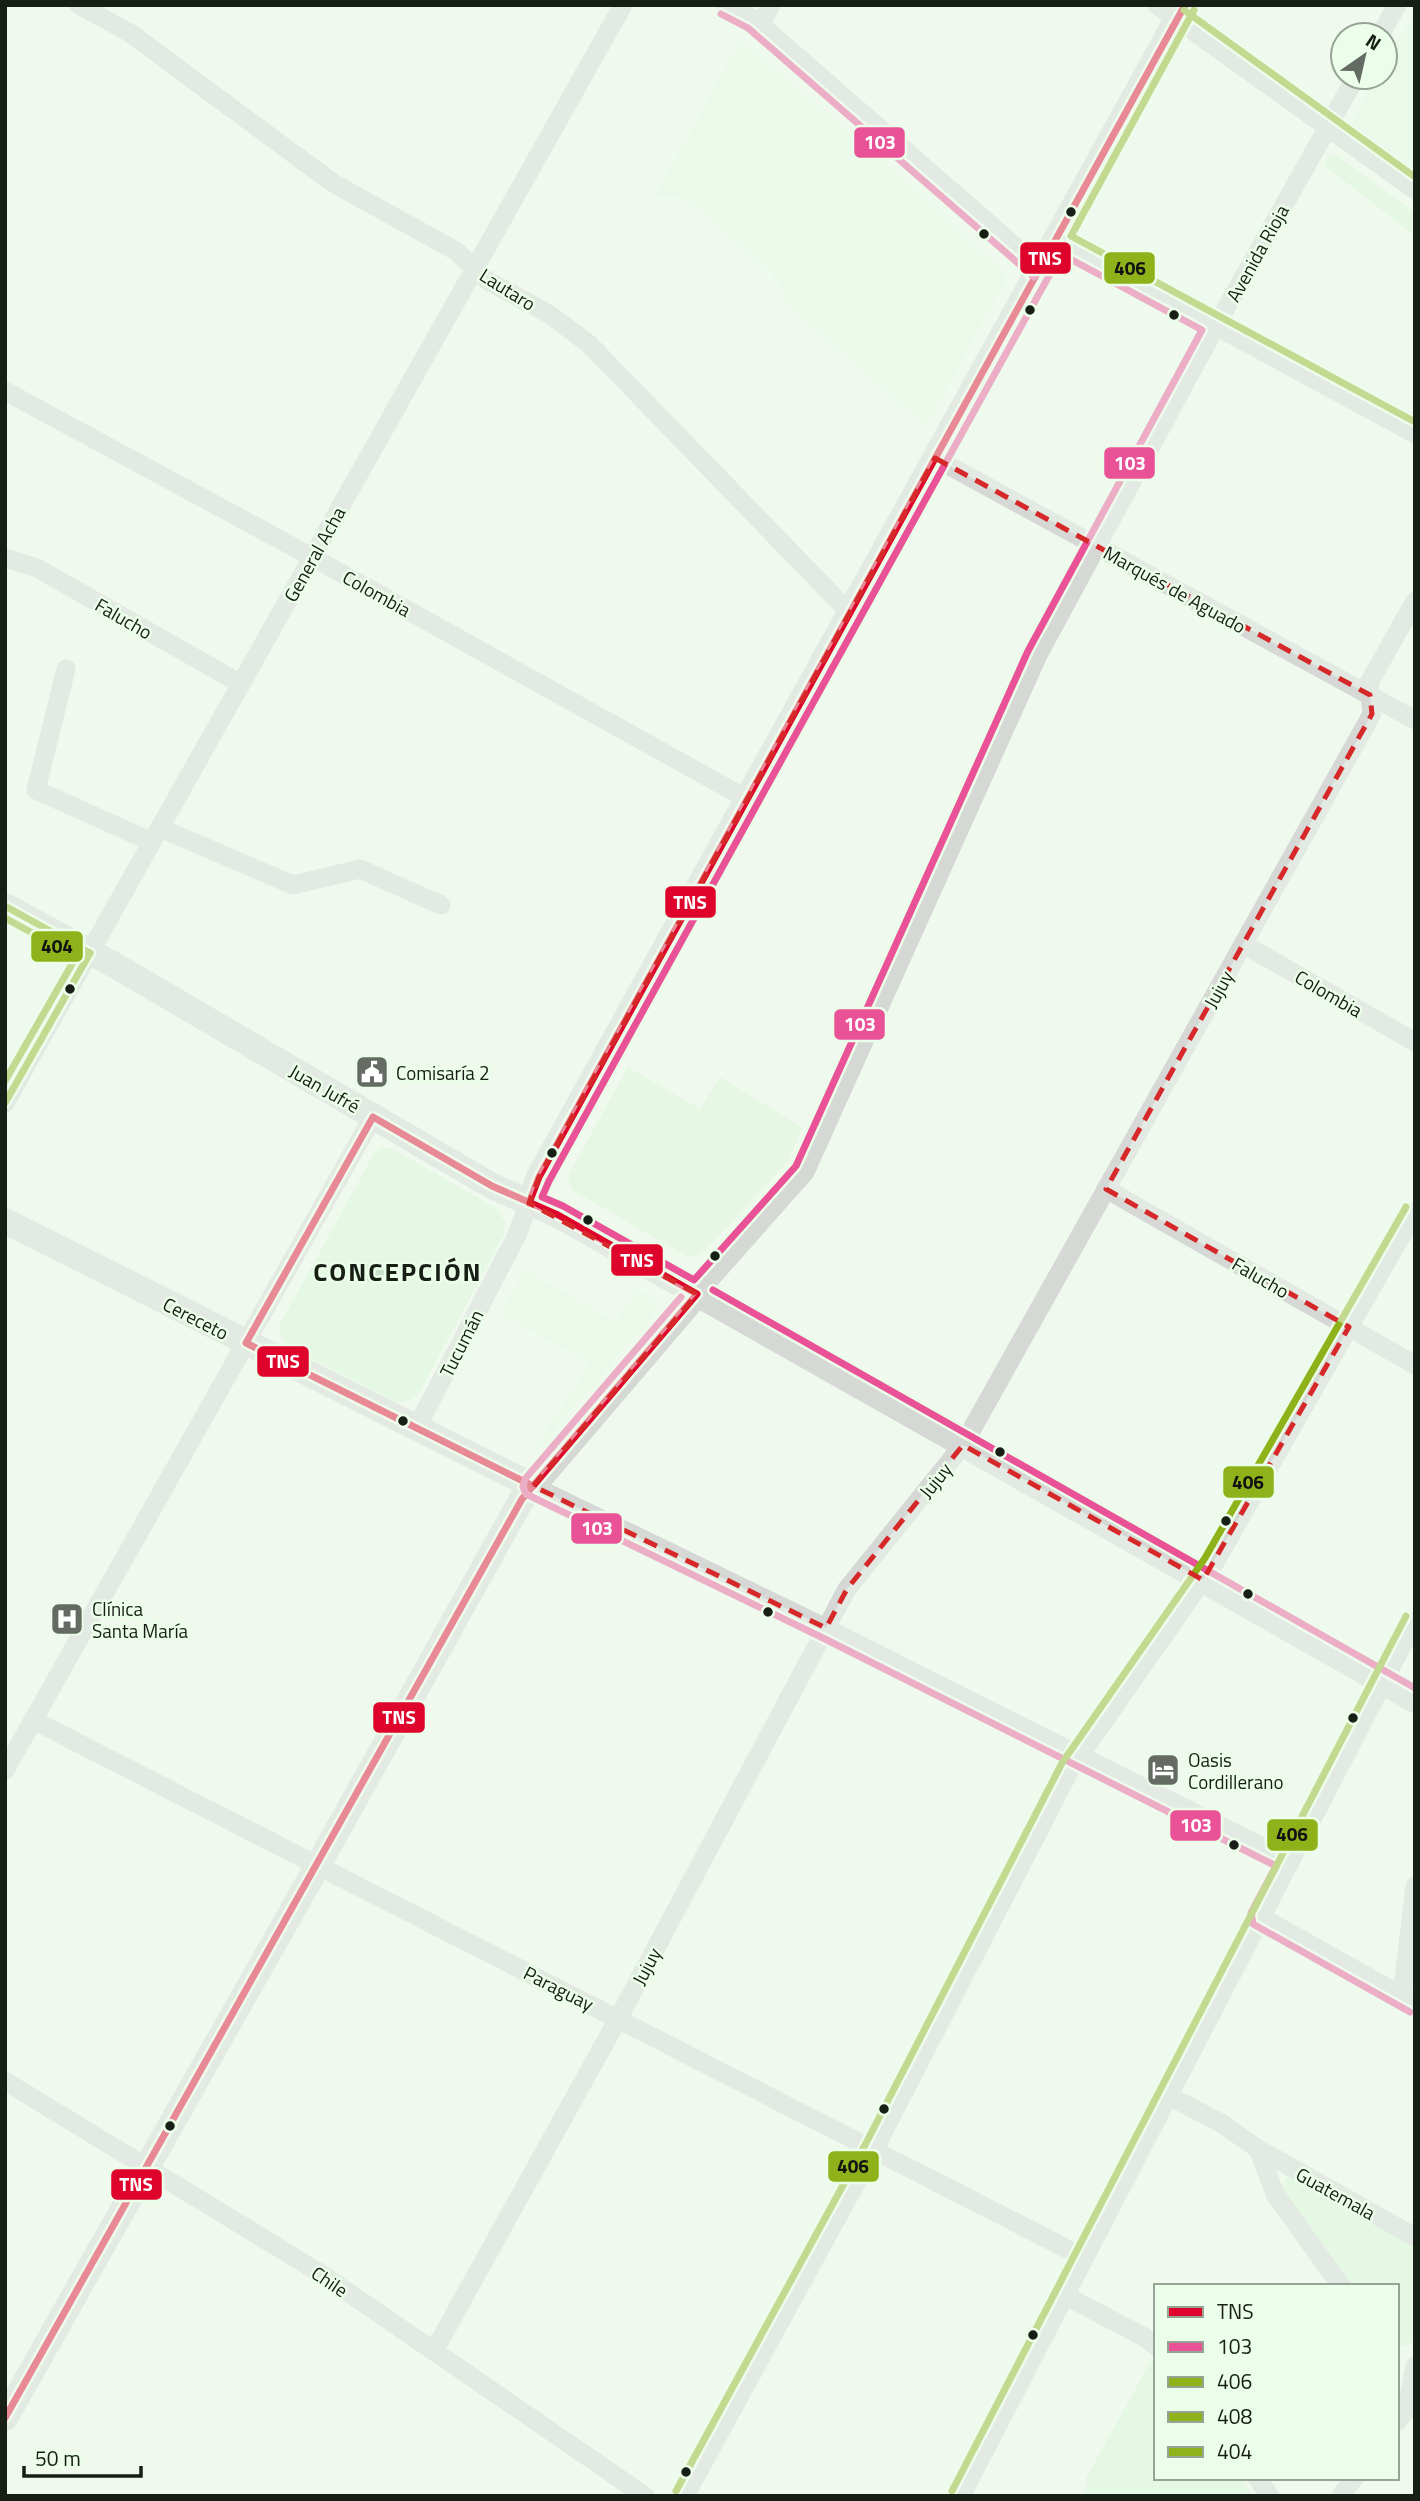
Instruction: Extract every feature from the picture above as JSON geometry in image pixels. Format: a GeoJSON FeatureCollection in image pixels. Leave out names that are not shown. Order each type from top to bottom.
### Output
{"type":"FeatureCollection","features":[{"type":"Feature","properties":{"kind":"main road","name":"Tucumán"},"geometry":{"type":"LineString","coordinates":[[529,1203],[539,1177],[1057,240],[1173,10]]}},
{"type":"Feature","properties":{"kind":"main road","name":"Juan Jufré"},"geometry":{"type":"LineString","coordinates":[[5,906],[492,1186],[558,1215],[1415,1700]]}},
{"type":"Feature","properties":{"kind":"main road","name":"Cereceto"},"geometry":{"type":"LineString","coordinates":[[5,1221],[533,1486]]}},
{"type":"Feature","properties":{"kind":"main road","name":"Avenida Rioja"},"geometry":{"type":"LineString","coordinates":[[5,2418],[522,1499],[697,1294]]}},
{"type":"Feature","properties":{"kind":"street","name":"Lautaro"},"geometry":{"type":"LineString","coordinates":[[79,5],[130,33],[333,183],[456,251],[488,281],[549,314],[590,344],[850,613]]}},
{"type":"Feature","properties":{"kind":"street","name":"General Acha"},"geometry":{"type":"LineString","coordinates":[[5,1103],[623,5]]}},
{"type":"Feature","properties":{"kind":"street"},"geometry":{"type":"LineString","coordinates":[[726,5],[760,24],[1041,269]]}},
{"type":"Feature","properties":{"kind":"street"},"geometry":{"type":"LineString","coordinates":[[760,24],[771,5]]}},
{"type":"Feature","properties":{"kind":"street"},"geometry":{"type":"LineString","coordinates":[[1388,21],[1397,5]]}},
{"type":"Feature","properties":{"kind":"street"},"geometry":{"type":"LineString","coordinates":[[1173,10],[1415,190]]}},
{"type":"Feature","properties":{"kind":"street","name":"Avenida Rioja"},"geometry":{"type":"LineString","coordinates":[[697,1294],[806,1172],[1038,655],[1216,326],[1348,91]]}},
{"type":"Feature","properties":{"kind":"street"},"geometry":{"type":"LineString","coordinates":[[1057,240],[1415,434]]}},
{"type":"Feature","properties":{"kind":"street","name":"Colombia"},"geometry":{"type":"LineString","coordinates":[[5,391],[312,557],[747,799]]}},
{"type":"Feature","properties":{"kind":"street","name":"Marqués de Aguado"},"geometry":{"type":"LineString","coordinates":[[935,458],[1415,720]]}},
{"type":"Feature","properties":{"kind":"street","name":"Falucho"},"geometry":{"type":"LineString","coordinates":[[5,558],[37,568],[241,684]]}},
{"type":"Feature","properties":{"kind":"street","name":"Jujuy"},"geometry":{"type":"LineString","coordinates":[[434,2351],[618,2019],[847,1589],[963,1445],[1372,714],[1369,684],[1415,601]]}},
{"type":"Feature","properties":{"kind":"street"},"geometry":{"type":"LineString","coordinates":[[66,668],[36,790],[293,885],[360,869],[441,905]]}},
{"type":"Feature","properties":{"kind":"street","name":"Colombia"},"geometry":{"type":"LineString","coordinates":[[1243,944],[1415,1042]]}},
{"type":"Feature","properties":{"kind":"street"},"geometry":{"type":"LineString","coordinates":[[5,1770],[373,1117]]}},
{"type":"Feature","properties":{"kind":"street","name":"Falucho"},"geometry":{"type":"LineString","coordinates":[[1106,1189],[1415,1365]]}},
{"type":"Feature","properties":{"kind":"street","name":"Tucumán"},"geometry":{"type":"LineString","coordinates":[[417,1427],[516,1237],[529,1203]]}},
{"type":"Feature","properties":{"kind":"street"},"geometry":{"type":"LineString","coordinates":[[685,2496],[874,2150],[1065,1780],[1203,1580],[1415,1212]]}},
{"type":"Feature","properties":{"kind":"street","name":"Cereceto"},"geometry":{"type":"LineString","coordinates":[[533,1486],[826,1628],[1290,1861]]}},
{"type":"Feature","properties":{"kind":"street"},"geometry":{"type":"LineString","coordinates":[[961,2496],[1415,1621]]}},
{"type":"Feature","properties":{"kind":"street","name":"Paraguay"},"geometry":{"type":"LineString","coordinates":[[33,1720],[1083,2257]]}},
{"type":"Feature","properties":{"kind":"street"},"geometry":{"type":"LineString","coordinates":[[1261,1917],[1408,1999],[1415,1886]]}},
{"type":"Feature","properties":{"kind":"street","name":"Chile"},"geometry":{"type":"LineString","coordinates":[[5,2081],[320,2273],[645,2496]]}},
{"type":"Feature","properties":{"kind":"street","name":"Guatemala"},"geometry":{"type":"LineString","coordinates":[[1167,2095],[1221,2123],[1258,2149],[1415,2237]]}},
{"type":"Feature","properties":{"kind":"street","name":"Guatemala"},"geometry":{"type":"LineString","coordinates":[[1258,2149],[1275,2194],[1339,2284]]}},
{"type":"Feature","properties":{"kind":"street"},"geometry":{"type":"LineString","coordinates":[[1064,2295],[1154,2344]]}},
{"type":"Feature","properties":{"kind":"street"},"geometry":{"type":"LineString","coordinates":[[1399,2419],[1407,2409],[1414,2367]]}},
{"type":"Feature","properties":{"kind":"street"},"geometry":{"type":"LineString","coordinates":[[1258,2480],[1270,2496]]}},
{"type":"Feature","properties":{"kind":"street"},"geometry":{"type":"LineString","coordinates":[[1341,2496],[1353,2480]]}},
{"type":"Feature","properties":{"kind":"highlighted area"},"geometry":{"type":"Polygon","coordinates":[[[935,458],[1370,695],[1372,714],[1106,1189],[1349,1327],[1203,1580],[963,1445],[847,1589],[826,1628],[533,1486],[697,1294],[529,1203],[539,1177],[935,458]]]}},
{"type":"Feature","properties":{"kind":"shaded area"},"geometry":{"type":"Polygon","coordinates":[[[1415,12],[1415,170],[1357,129],[1354,115],[1368,91],[1399,91],[1399,39],[1415,12]]]}},
{"type":"Feature","properties":{"kind":"shaded area"},"geometry":{"type":"Polygon","coordinates":[[[741,40],[919,192],[1002,271],[1005,281],[926,426],[781,299],[786,295],[772,274],[700,210],[677,196],[654,198],[741,40]]]}},
{"type":"Feature","properties":{"kind":"shaded area"},"geometry":{"type":"Polygon","coordinates":[[[1335,154],[1415,213],[1415,236],[1324,165],[1329,156],[1335,154]]]}},
{"type":"Feature","properties":{"kind":"shaded area"},"geometry":{"type":"Polygon","coordinates":[[[628,1067],[700,1109],[720,1077],[803,1128],[788,1161],[701,1255],[688,1257],[572,1190],[568,1176],[628,1067]]]}},
{"type":"Feature","properties":{"kind":"shaded area"},"geometry":{"type":"Polygon","coordinates":[[[391,1148],[496,1208],[505,1223],[504,1234],[418,1395],[397,1403],[289,1347],[282,1338],[279,1326],[375,1152],[391,1148]]]}},
{"type":"Feature","properties":{"kind":"shaded area"},"geometry":{"type":"Polygon","coordinates":[[[374,1263],[381,1266],[384,1273],[381,1280],[374,1283],[367,1280],[364,1273],[367,1266],[374,1263]]]}},
{"type":"Feature","properties":{"kind":"shaded area"},"geometry":{"type":"Polygon","coordinates":[[[525,1270],[616,1322],[637,1289],[654,1299],[655,1313],[529,1458],[590,1363],[501,1314],[525,1270]]]}},
{"type":"Feature","properties":{"kind":"shaded area"},"geometry":{"type":"Polygon","coordinates":[[[1290,2177],[1415,2243],[1414,2341],[1409,2345],[1399,2346],[1399,2284],[1346,2284],[1280,2187],[1285,2179],[1290,2177]]]}},
{"type":"Feature","properties":{"kind":"shaded area"},"geometry":{"type":"Polygon","coordinates":[[[1151,2361],[1154,2362],[1154,2480],[1241,2480],[1253,2496],[1083,2496],[1088,2482],[1085,2480],[1151,2361]]]}},
{"type":"Feature","properties":{"kind":"transit line","name":"TNS"},"geometry":{"type":"LineString","coordinates":[[529,1203],[539,1177],[1185,5]]}},
{"type":"Feature","properties":{"kind":"transit line","name":"406"},"geometry":{"type":"LineString","coordinates":[[1184,10],[1415,177]]}},
{"type":"Feature","properties":{"kind":"transit line","name":"406"},"geometry":{"type":"LineString","coordinates":[[1194,10],[1071,236],[1415,422]]}},
{"type":"Feature","properties":{"kind":"transit line","name":"103"},"geometry":{"type":"LineString","coordinates":[[721,14],[748,28],[1034,277]]}},
{"type":"Feature","properties":{"kind":"transit line","name":"103"},"geometry":{"type":"LineString","coordinates":[[1061,254],[1202,330],[1028,651],[796,1166],[694,1280],[563,1206],[542,1197],[1061,254]]}},
{"type":"Feature","properties":{"kind":"transit line","name":"408"},"geometry":{"type":"LineString","coordinates":[[5,906],[90,953]]}},
{"type":"Feature","properties":{"kind":"transit line","name":"404"},"geometry":{"type":"LineString","coordinates":[[5,918],[76,957],[5,1081]]}},
{"type":"Feature","properties":{"kind":"transit line","name":"408"},"geometry":{"type":"LineString","coordinates":[[5,1103],[90,953]]}},
{"type":"Feature","properties":{"kind":"transit line","name":"TNS"},"geometry":{"type":"LineString","coordinates":[[373,1117],[492,1186],[558,1215],[697,1294],[533,1486],[246,1343],[373,1117]]}},
{"type":"Feature","properties":{"kind":"transit line","name":"406"},"geometry":{"type":"LineString","coordinates":[[676,2491],[865,2145],[1062,1763],[1205,1558],[1406,1207]]}},
{"type":"Feature","properties":{"kind":"transit line","name":"103"},"geometry":{"type":"LineString","coordinates":[[713,1290],[1415,1688]]}},
{"type":"Feature","properties":{"kind":"transit line","name":"103"},"geometry":{"type":"LineString","coordinates":[[681,1297],[525,1479],[523,1487],[526,1494],[821,1637],[1276,1866],[1251,1913],[1253,1924],[1410,2012]]}},
{"type":"Feature","properties":{"kind":"transit line","name":"TNS"},"geometry":{"type":"LineString","coordinates":[[5,2418],[522,1499],[533,1486]]}},
{"type":"Feature","properties":{"kind":"transit line","name":"406"},"geometry":{"type":"LineString","coordinates":[[952,2491],[1406,1616]]}},
{"type":"Feature","properties":{"kind":"place","name":"Comisaría 2"},"geometry":{"type":"Point","coordinates":[372,1072]}},
{"type":"Feature","properties":{"kind":"place","name":"Clínica Santa María"},"geometry":{"type":"Point","coordinates":[67,1619]}},
{"type":"Feature","properties":{"kind":"place","name":"Oasis Cordillerano"},"geometry":{"type":"Point","coordinates":[1163,1770]}},
{"type":"Feature","properties":{"kind":"district","name":"CONCEPCIÓN"},"geometry":{"type":"Point","coordinates":[398,1271]}}]}
